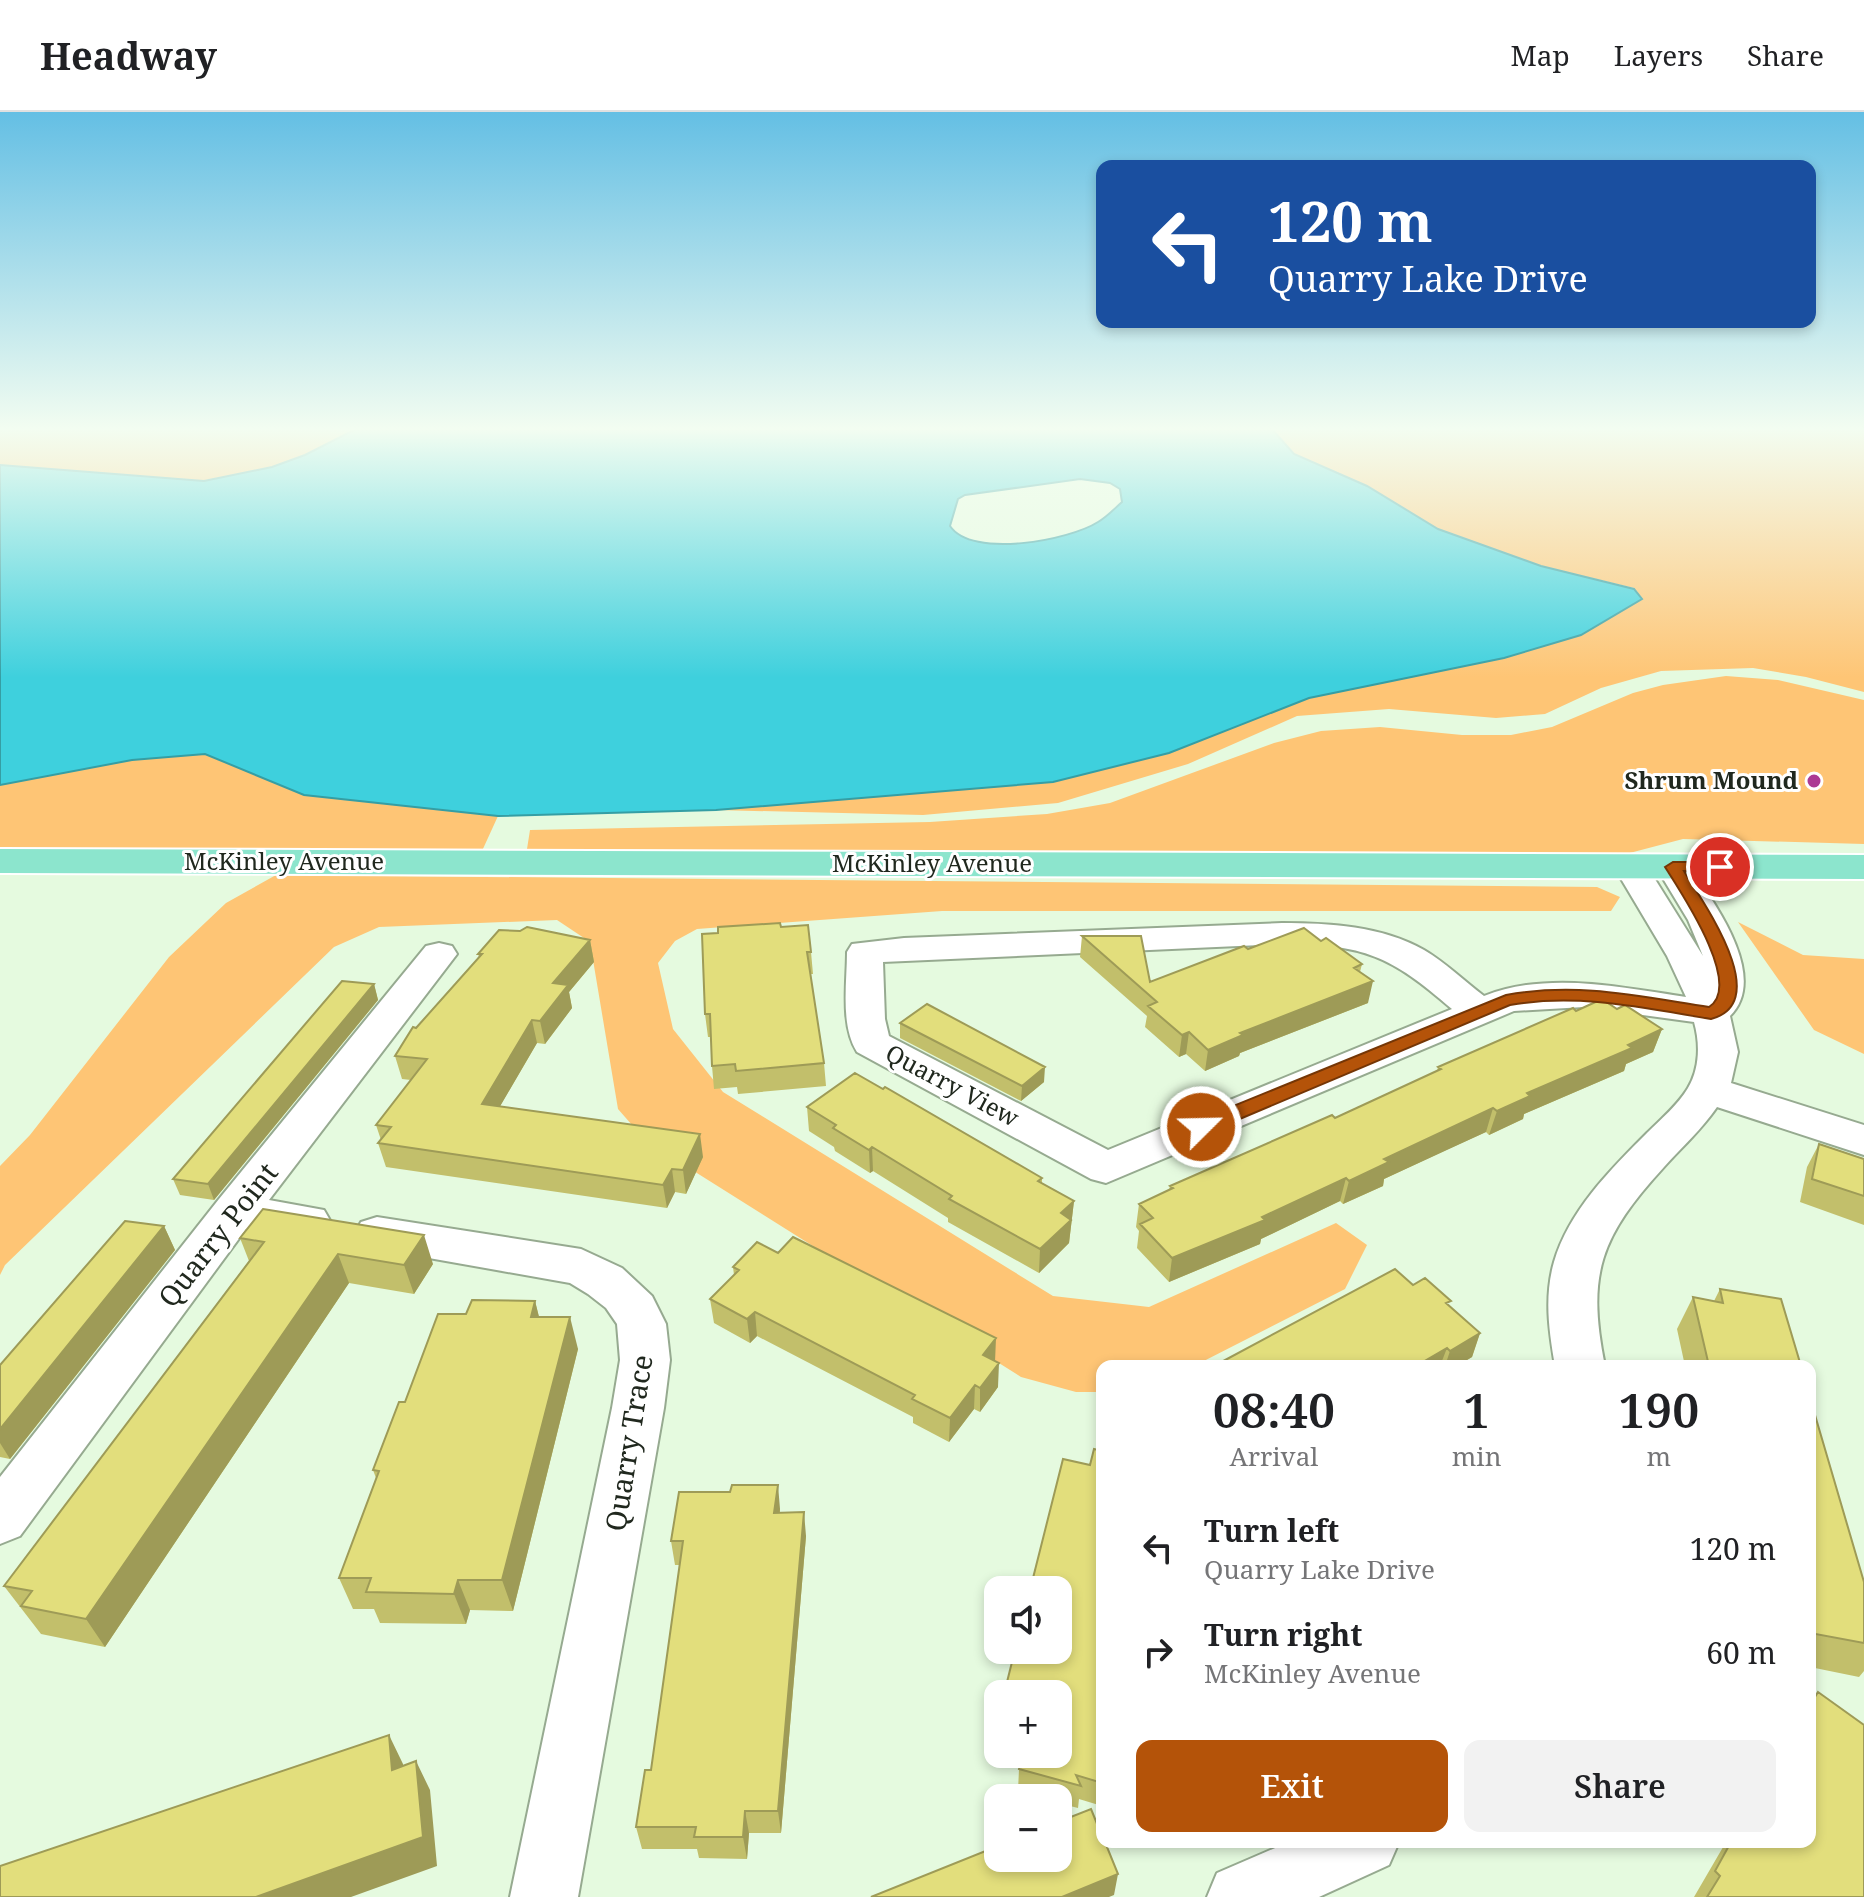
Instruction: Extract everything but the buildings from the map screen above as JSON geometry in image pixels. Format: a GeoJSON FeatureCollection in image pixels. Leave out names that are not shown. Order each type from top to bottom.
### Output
{"type":"FeatureCollection","features":[{"type":"Feature","properties":{"kind":"main road","name":"McKinley Avenue"},"geometry":{"type":"LineString","coordinates":[[0,861],[1864,867]]}},
{"type":"Feature","properties":{"kind":"street"},"geometry":{"type":"LineString","coordinates":[[1579,1360],[1570,1309],[1583,1242],[1627,1178],[1701,1103],[1708,1090],[1718,1053],[1711,1013],[1685,956],[1631,867]]}},
{"type":"Feature","properties":{"kind":"street"},"geometry":{"type":"LineString","coordinates":[[1673,867],[1716,939],[1723,960],[1728,980],[1727,998],[1720,1008],[1711,1013]]}},
{"type":"Feature","properties":{"kind":"street","name":"Quarry View"},"geometry":{"type":"LineString","coordinates":[[1477,1010],[1402,953],[1364,940],[1321,934],[1279,932],[1180,940],[969,944],[865,952],[866,1019],[871,1043],[1106,1168],[1477,1010],[1506,1001],[1544,994],[1579,993],[1711,1013]]}},
{"type":"Feature","properties":{"kind":"street","name":"Quarry Point"},"geometry":{"type":"LineString","coordinates":[[0,1519],[235,1211],[439,954]]}},
{"type":"Feature","properties":{"kind":"street"},"geometry":{"type":"LineString","coordinates":[[1708,1090],[1864,1140]]}},
{"type":"Feature","properties":{"kind":"street","name":"Quarry Trace"},"geometry":{"type":"LineString","coordinates":[[235,1211],[581,1267],[608,1281],[630,1300],[643,1323],[647,1353],[638,1408],[544,1897]]}},
{"type":"Feature","properties":{"kind":"street"},"geometry":{"type":"LineString","coordinates":[[1241,1897],[1352,1848]]}},
{"type":"Feature","properties":{"kind":"shaded area"},"geometry":{"type":"Polygon","coordinates":[[[1409,511],[1864,511],[1864,692],[1806,677],[1753,668],[1661,671],[1601,688],[1545,714],[1496,718],[1389,709],[1297,716],[1188,764],[1058,803],[923,815],[716,810],[1053,782],[1169,753],[1309,698],[1504,658],[1634,588],[1541,566],[1438,529],[1409,511]]]}},
{"type":"Feature","properties":{"kind":"shaded area"},"geometry":{"type":"Polygon","coordinates":[[[1726,676],[1778,680],[1864,700],[1864,844],[1683,839],[1622,855],[527,849],[530,830],[930,822],[1047,814],[1110,803],[1274,743],[1321,731],[1380,727],[1462,735],[1511,735],[1552,727],[1633,693],[1663,685],[1726,676]]]}},
{"type":"Feature","properties":{"kind":"shaded area"},"geometry":{"type":"Polygon","coordinates":[[[205,754],[304,795],[498,816],[482,851],[0,851],[0,785],[132,760],[205,754]]]}},
{"type":"Feature","properties":{"kind":"shaded area"},"geometry":{"type":"Polygon","coordinates":[[[276,875],[1597,887],[1620,897],[1611,911],[942,911],[697,929],[675,941],[658,963],[673,1029],[723,1092],[1053,1296],[1149,1307],[1336,1223],[1367,1245],[1345,1289],[1206,1360],[1096,1360],[1096,1392],[1076,1392],[1021,1377],[646,1141],[618,1109],[590,942],[557,920],[379,927],[334,947],[5,1265],[0,1275],[0,1166],[30,1135],[169,957],[226,903],[276,875]]]}},
{"type":"Feature","properties":{"kind":"shaded area"},"geometry":{"type":"Polygon","coordinates":[[[1738,922],[1803,955],[1864,959],[1864,1054],[1814,1030],[1738,922]]]}},
{"type":"Feature","properties":{"kind":"water"},"geometry":{"type":"Polygon","coordinates":[[[0,511],[954,511],[950,526],[962,536],[978,542],[999,544],[1066,535],[1085,529],[1111,511],[1409,511],[1438,529],[1541,566],[1634,589],[1642,599],[1581,635],[1504,658],[1309,698],[1169,753],[1053,782],[716,810],[498,816],[304,795],[205,754],[132,760],[0,785],[0,511]]]}},
{"type":"Feature","properties":{"kind":"place","name":"Shrum Mound"},"geometry":{"type":"Point","coordinates":[1814,781]}},
{"type":"Feature","properties":{"kind":"route"},"geometry":{"type":"LineString","coordinates":[[1201,1127],[1477,1010],[1506,1001],[1544,994],[1579,993],[1711,1013],[1720,1008],[1727,998],[1728,980],[1723,960],[1716,939],[1673,867],[1720,867]]}}]}
